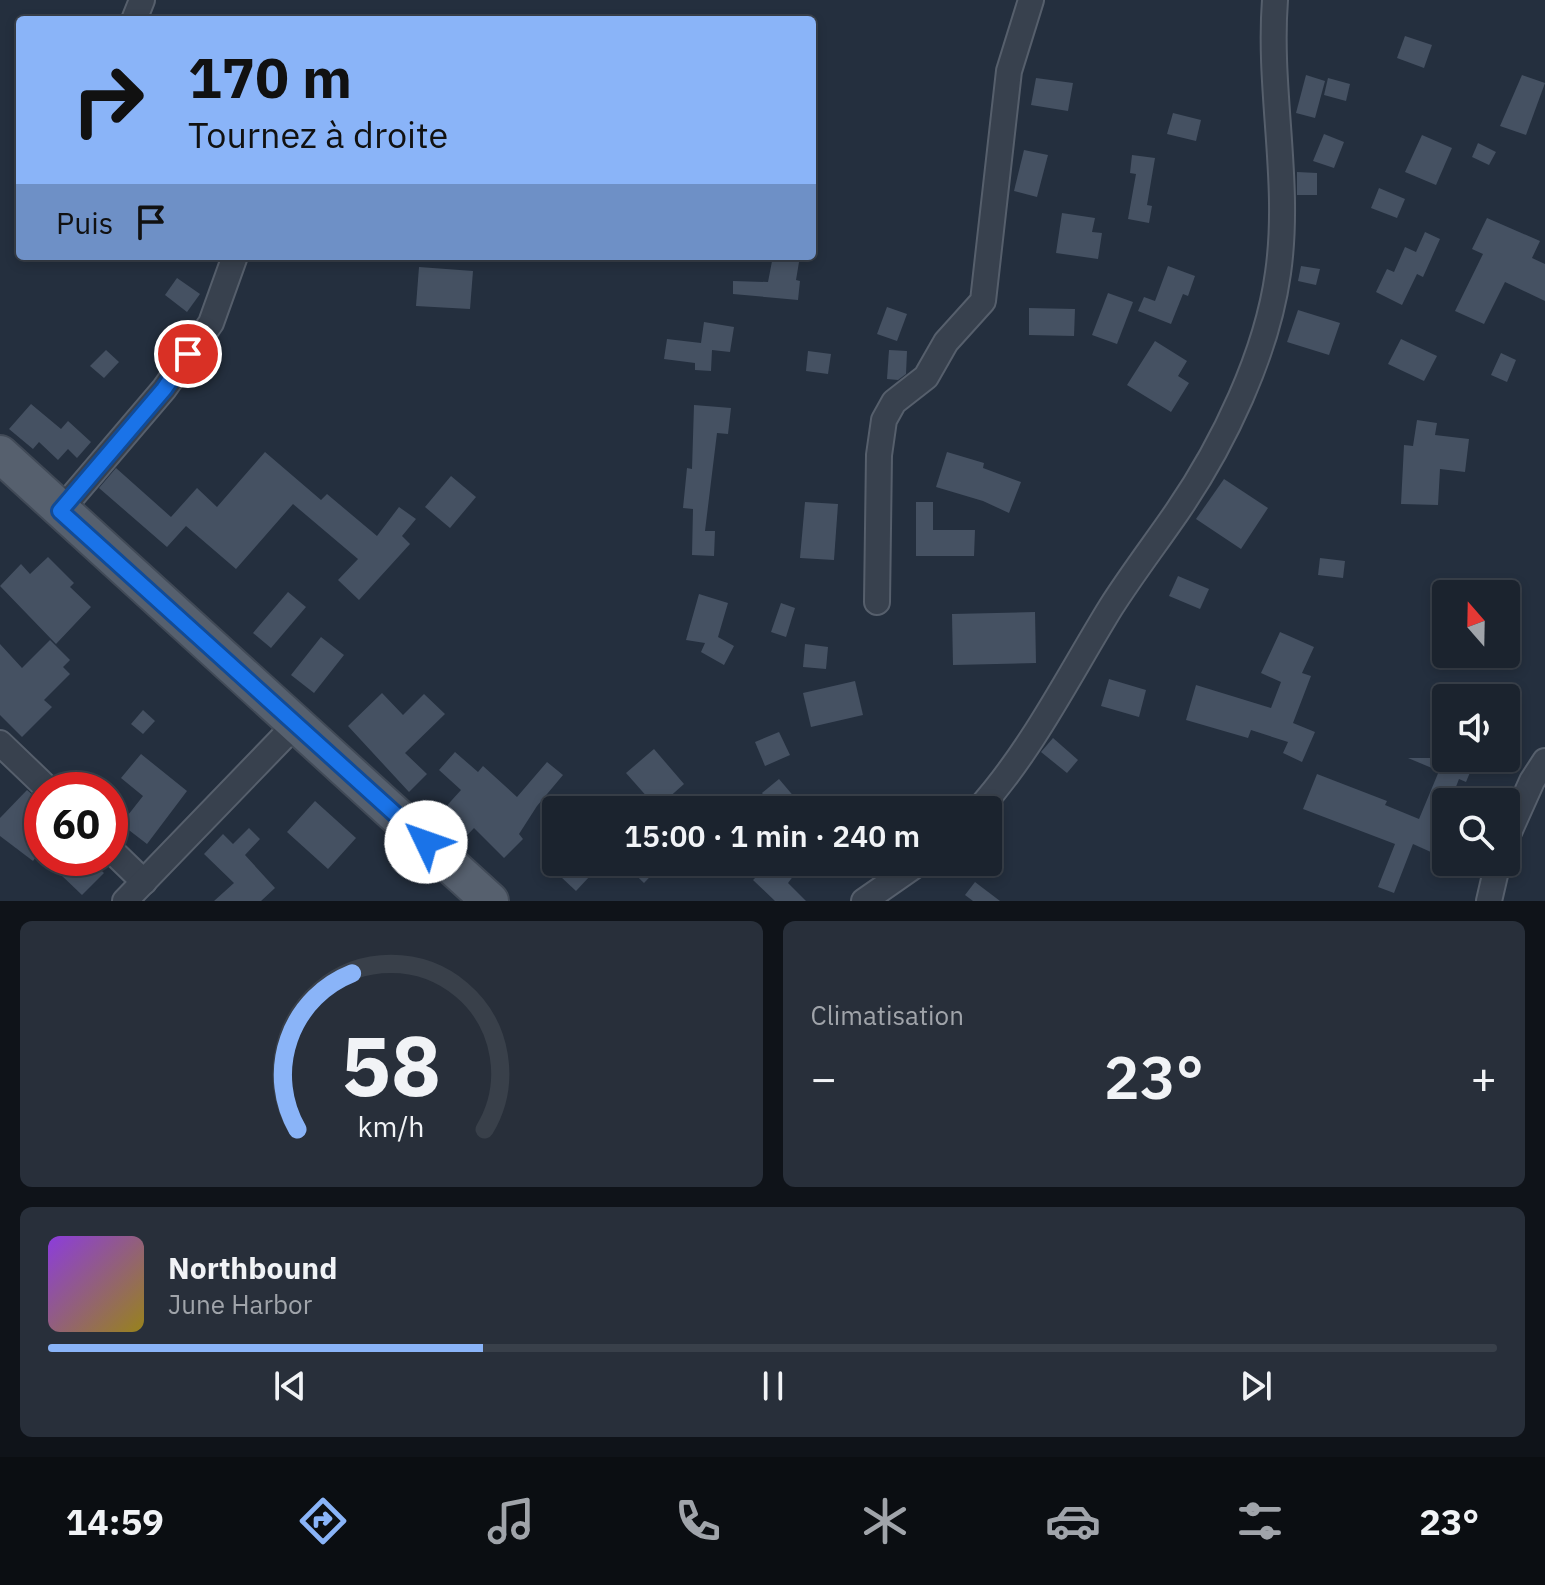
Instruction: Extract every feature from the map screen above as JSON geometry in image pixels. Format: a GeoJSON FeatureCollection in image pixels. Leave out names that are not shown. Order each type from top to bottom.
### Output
{"type":"FeatureCollection","features":[{"type":"Feature","properties":{"kind":"main road"},"geometry":{"type":"LineString","coordinates":[[0,454],[490,901]]}},
{"type":"Feature","properties":{"kind":"street"},"geometry":{"type":"LineString","coordinates":[[877,602],[879,455],[884,420],[894,402],[926,377],[946,342],[983,301],[1009,71],[1031,0]]}},
{"type":"Feature","properties":{"kind":"street"},"geometry":{"type":"LineString","coordinates":[[991,796],[1006,779],[1113,605],[1179,509],[1244,391],[1263,345],[1279,273],[1282,206],[1275,0]]}},
{"type":"Feature","properties":{"kind":"street"},"geometry":{"type":"LineString","coordinates":[[60,511],[164,389],[211,323],[234,260]]}},
{"type":"Feature","properties":{"kind":"street"},"geometry":{"type":"LineString","coordinates":[[125,901],[296,724]]}},
{"type":"Feature","properties":{"kind":"street"},"geometry":{"type":"LineString","coordinates":[[0,743],[30,772]]}},
{"type":"Feature","properties":{"kind":"street"},"geometry":{"type":"LineString","coordinates":[[1520,808],[1545,761]]}},
{"type":"Feature","properties":{"kind":"street"},"geometry":{"type":"LineString","coordinates":[[128,866],[144,882]]}},
{"type":"Feature","properties":{"kind":"street"},"geometry":{"type":"LineString","coordinates":[[864,901],[900,876]]}},
{"type":"Feature","properties":{"kind":"street"},"geometry":{"type":"LineString","coordinates":[[1489,901],[1495,876]]}},
{"type":"Feature","properties":{"kind":"building"},"geometry":{"type":"Polygon","coordinates":[[[1405,36],[1432,45],[1424,68],[1397,58],[1405,36]]]}},
{"type":"Feature","properties":{"kind":"building"},"geometry":{"type":"Polygon","coordinates":[[[1306,75],[1325,81],[1315,118],[1296,113],[1306,75]]]}},
{"type":"Feature","properties":{"kind":"building"},"geometry":{"type":"Polygon","coordinates":[[[1522,75],[1545,83],[1526,135],[1500,126],[1522,75]]]}},
{"type":"Feature","properties":{"kind":"building"},"geometry":{"type":"Polygon","coordinates":[[[1036,78],[1073,83],[1068,111],[1031,105],[1036,78]]]}},
{"type":"Feature","properties":{"kind":"building"},"geometry":{"type":"Polygon","coordinates":[[[1328,78],[1350,84],[1346,101],[1324,95],[1328,78]]]}},
{"type":"Feature","properties":{"kind":"building"},"geometry":{"type":"Polygon","coordinates":[[[1173,113],[1201,120],[1196,141],[1167,134],[1173,113]]]}},
{"type":"Feature","properties":{"kind":"building"},"geometry":{"type":"Polygon","coordinates":[[[1324,134],[1344,142],[1334,168],[1313,161],[1324,134]]]}},
{"type":"Feature","properties":{"kind":"building"},"geometry":{"type":"Polygon","coordinates":[[[1422,135],[1452,148],[1436,185],[1405,172],[1422,135]]]}},
{"type":"Feature","properties":{"kind":"building"},"geometry":{"type":"Polygon","coordinates":[[[1478,143],[1496,152],[1489,165],[1472,157],[1478,143]]]}},
{"type":"Feature","properties":{"kind":"building"},"geometry":{"type":"Polygon","coordinates":[[[1024,150],[1048,155],[1037,197],[1014,191],[1024,150]]]}},
{"type":"Feature","properties":{"kind":"building"},"geometry":{"type":"Polygon","coordinates":[[[1132,155],[1155,158],[1147,205],[1152,206],[1149,223],[1128,219],[1136,174],[1130,173],[1132,155]]]}},
{"type":"Feature","properties":{"kind":"building"},"geometry":{"type":"Polygon","coordinates":[[[1297,172],[1317,173],[1317,195],[1297,195],[1297,172]]]}},
{"type":"Feature","properties":{"kind":"building"},"geometry":{"type":"Polygon","coordinates":[[[1379,188],[1405,199],[1397,218],[1371,208],[1379,188]]]}},
{"type":"Feature","properties":{"kind":"building"},"geometry":{"type":"Polygon","coordinates":[[[1062,213],[1095,218],[1092,232],[1102,233],[1098,259],[1056,253],[1062,213]]]}},
{"type":"Feature","properties":{"kind":"building"},"geometry":{"type":"Polygon","coordinates":[[[1487,218],[1540,241],[1532,258],[1545,264],[1545,301],[1505,282],[1484,324],[1455,311],[1483,254],[1472,249],[1487,218]]]}},
{"type":"Feature","properties":{"kind":"building"},"geometry":{"type":"Polygon","coordinates":[[[1425,232],[1440,239],[1423,277],[1417,274],[1402,305],[1376,292],[1387,269],[1394,272],[1405,247],[1416,252],[1425,232]]]}},
{"type":"Feature","properties":{"kind":"building"},"geometry":{"type":"Polygon","coordinates":[[[772,260],[799,260],[796,280],[800,281],[798,300],[733,294],[733,281],[768,282],[772,260]]]}},
{"type":"Feature","properties":{"kind":"building"},"geometry":{"type":"Polygon","coordinates":[[[1168,266],[1195,276],[1188,296],[1183,294],[1171,324],[1138,311],[1144,297],[1155,301],[1168,266]]]}},
{"type":"Feature","properties":{"kind":"building"},"geometry":{"type":"Polygon","coordinates":[[[1301,266],[1320,269],[1316,285],[1298,281],[1301,266]]]}},
{"type":"Feature","properties":{"kind":"building"},"geometry":{"type":"Polygon","coordinates":[[[419,267],[473,271],[470,309],[416,306],[419,267]]]}},
{"type":"Feature","properties":{"kind":"building"},"geometry":{"type":"Polygon","coordinates":[[[177,278],[200,294],[187,312],[165,295],[177,278]]]}},
{"type":"Feature","properties":{"kind":"building"},"geometry":{"type":"Polygon","coordinates":[[[1108,293],[1133,302],[1117,344],[1092,335],[1108,293]]]}},
{"type":"Feature","properties":{"kind":"building"},"geometry":{"type":"Polygon","coordinates":[[[887,307],[907,314],[897,341],[877,334],[887,307]]]}},
{"type":"Feature","properties":{"kind":"building"},"geometry":{"type":"Polygon","coordinates":[[[1029,308],[1075,309],[1074,336],[1029,335],[1029,308]]]}},
{"type":"Feature","properties":{"kind":"building"},"geometry":{"type":"Polygon","coordinates":[[[1298,310],[1340,323],[1329,355],[1287,342],[1298,310]]]}},
{"type":"Feature","properties":{"kind":"building"},"geometry":{"type":"Polygon","coordinates":[[[704,322],[734,327],[730,352],[712,350],[711,371],[695,370],[695,363],[664,359],[667,339],[701,343],[704,322]]]}},
{"type":"Feature","properties":{"kind":"building"},"geometry":{"type":"Polygon","coordinates":[[[1401,339],[1437,356],[1424,381],[1388,364],[1401,339]]]}},
{"type":"Feature","properties":{"kind":"building"},"geometry":{"type":"Polygon","coordinates":[[[1155,341],[1187,361],[1178,376],[1189,383],[1171,412],[1127,385],[1155,341]]]}},
{"type":"Feature","properties":{"kind":"building"},"geometry":{"type":"Polygon","coordinates":[[[106,350],[119,362],[104,378],[90,366],[106,350]]]}},
{"type":"Feature","properties":{"kind":"building"},"geometry":{"type":"Polygon","coordinates":[[[889,350],[907,351],[906,374],[898,380],[887,379],[889,350]]]}},
{"type":"Feature","properties":{"kind":"building"},"geometry":{"type":"Polygon","coordinates":[[[808,351],[831,354],[828,374],[806,371],[808,351]]]}},
{"type":"Feature","properties":{"kind":"building"},"geometry":{"type":"Polygon","coordinates":[[[1501,353],[1516,360],[1507,382],[1491,375],[1501,353]]]}},
{"type":"Feature","properties":{"kind":"building"},"geometry":{"type":"Polygon","coordinates":[[[31,404],[61,429],[68,421],[91,442],[77,458],[68,449],[58,460],[39,442],[33,449],[9,429],[31,404]]]}},
{"type":"Feature","properties":{"kind":"building"},"geometry":{"type":"Polygon","coordinates":[[[694,405],[731,408],[728,434],[717,433],[705,531],[715,531],[714,556],[692,555],[693,509],[683,508],[687,468],[692,469],[694,405]]]}},
{"type":"Feature","properties":{"kind":"building"},"geometry":{"type":"Polygon","coordinates":[[[1417,420],[1437,423],[1435,435],[1469,439],[1465,472],[1440,469],[1438,505],[1401,504],[1404,445],[1413,446],[1417,420]]]}},
{"type":"Feature","properties":{"kind":"building"},"geometry":{"type":"Polygon","coordinates":[[[265,452],[321,500],[327,494],[377,536],[399,507],[416,519],[402,536],[410,544],[359,600],[338,580],[358,559],[293,504],[236,569],[186,526],[167,547],[99,488],[116,468],[171,517],[197,488],[217,507],[265,452]]]}},
{"type":"Feature","properties":{"kind":"building"},"geometry":{"type":"Polygon","coordinates":[[[947,452],[984,463],[983,468],[1021,482],[1009,513],[983,501],[936,487],[947,452]]]}},
{"type":"Feature","properties":{"kind":"building"},"geometry":{"type":"Polygon","coordinates":[[[451,476],[476,497],[450,528],[425,507],[451,476]]]}},
{"type":"Feature","properties":{"kind":"building"},"geometry":{"type":"Polygon","coordinates":[[[1224,479],[1268,508],[1241,549],[1196,519],[1224,479]]]}},
{"type":"Feature","properties":{"kind":"building"},"geometry":{"type":"Polygon","coordinates":[[[805,502],[838,504],[834,560],[800,558],[805,502]]]}},
{"type":"Feature","properties":{"kind":"building"},"geometry":{"type":"Polygon","coordinates":[[[916,502],[933,502],[933,530],[975,530],[974,556],[916,556],[916,502]]]}},
{"type":"Feature","properties":{"kind":"building"},"geometry":{"type":"Polygon","coordinates":[[[48,557],[74,583],[70,587],[91,607],[56,644],[0,586],[21,564],[30,574],[48,557]]]}},
{"type":"Feature","properties":{"kind":"building"},"geometry":{"type":"Polygon","coordinates":[[[1320,558],[1345,561],[1343,578],[1318,575],[1320,558]]]}},
{"type":"Feature","properties":{"kind":"building"},"geometry":{"type":"Polygon","coordinates":[[[1178,576],[1209,589],[1200,609],[1169,596],[1178,576]]]}},
{"type":"Feature","properties":{"kind":"building"},"geometry":{"type":"Polygon","coordinates":[[[288,592],[306,607],[271,648],[253,633],[288,592]]]}},
{"type":"Feature","properties":{"kind":"building"},"geometry":{"type":"Polygon","coordinates":[[[699,594],[728,603],[718,637],[734,646],[724,665],[701,652],[705,643],[686,640],[699,594]]]}},
{"type":"Feature","properties":{"kind":"building"},"geometry":{"type":"Polygon","coordinates":[[[781,603],[795,608],[786,637],[771,632],[781,603]]]}},
{"type":"Feature","properties":{"kind":"building"},"geometry":{"type":"Polygon","coordinates":[[[1035,612],[1036,663],[953,665],[952,614],[1035,612]]]}},
{"type":"Feature","properties":{"kind":"building"},"geometry":{"type":"Polygon","coordinates":[[[1280,632],[1314,647],[1302,673],[1311,676],[1293,723],[1315,732],[1302,762],[1283,753],[1288,742],[1251,730],[1248,738],[1186,720],[1196,685],[1271,708],[1281,682],[1261,673],[1280,632]]]}},
{"type":"Feature","properties":{"kind":"building"},"geometry":{"type":"Polygon","coordinates":[[[321,637],[344,655],[314,693],[291,675],[321,637]]]}},
{"type":"Feature","properties":{"kind":"building"},"geometry":{"type":"Polygon","coordinates":[[[50,640],[70,660],[63,667],[70,674],[44,700],[52,707],[22,737],[0,715],[0,644],[22,668],[50,640]]]}},
{"type":"Feature","properties":{"kind":"building"},"geometry":{"type":"Polygon","coordinates":[[[805,644],[828,647],[826,669],[803,667],[805,644]]]}},
{"type":"Feature","properties":{"kind":"building"},"geometry":{"type":"Polygon","coordinates":[[[1109,679],[1146,690],[1139,717],[1101,706],[1109,679]]]}},
{"type":"Feature","properties":{"kind":"building"},"geometry":{"type":"Polygon","coordinates":[[[855,681],[863,715],[811,727],[803,693],[855,681]]]}},
{"type":"Feature","properties":{"kind":"building"},"geometry":{"type":"Polygon","coordinates":[[[382,693],[403,715],[424,694],[445,714],[405,753],[427,774],[409,792],[348,726],[382,693]]]}},
{"type":"Feature","properties":{"kind":"building"},"geometry":{"type":"Polygon","coordinates":[[[143,710],[155,721],[143,734],[131,724],[143,710]]]}},
{"type":"Feature","properties":{"kind":"building"},"geometry":{"type":"Polygon","coordinates":[[[779,732],[790,755],[765,766],[755,742],[779,732]]]}},
{"type":"Feature","properties":{"kind":"building"},"geometry":{"type":"Polygon","coordinates":[[[1053,738],[1078,760],[1067,773],[1041,752],[1053,738]]]}},
{"type":"Feature","properties":{"kind":"building"},"geometry":{"type":"Polygon","coordinates":[[[654,749],[684,784],[670,796],[646,796],[626,773],[654,749]]]}},
{"type":"Feature","properties":{"kind":"building"},"geometry":{"type":"Polygon","coordinates":[[[455,752],[478,772],[483,766],[517,797],[547,762],[563,775],[542,796],[519,834],[523,839],[504,858],[474,828],[459,844],[433,821],[461,790],[439,770],[455,752]]]}},
{"type":"Feature","properties":{"kind":"building"},"geometry":{"type":"Polygon","coordinates":[[[141,754],[187,791],[147,844],[128,829],[128,815],[143,796],[128,784],[126,772],[141,754]]]}},
{"type":"Feature","properties":{"kind":"building"},"geometry":{"type":"Polygon","coordinates":[[[1408,758],[1432,758],[1432,768],[1408,758]]]}},
{"type":"Feature","properties":{"kind":"building"},"geometry":{"type":"Polygon","coordinates":[[[1439,772],[1470,772],[1466,782],[1459,779],[1455,788],[1432,788],[1432,853],[1413,844],[1394,893],[1378,887],[1395,844],[1303,809],[1317,774],[1387,801],[1385,805],[1419,819],[1439,772]]]}},
{"type":"Feature","properties":{"kind":"building"},"geometry":{"type":"Polygon","coordinates":[[[779,779],[793,796],[764,796],[762,793],[779,779]]]}},
{"type":"Feature","properties":{"kind":"building"},"geometry":{"type":"Polygon","coordinates":[[[24,793],[24,854],[0,836],[0,818],[24,793]]]}},
{"type":"Feature","properties":{"kind":"building"},"geometry":{"type":"Polygon","coordinates":[[[315,801],[356,838],[328,869],[287,832],[315,801]]]}},
{"type":"Feature","properties":{"kind":"building"},"geometry":{"type":"Polygon","coordinates":[[[249,828],[260,839],[245,855],[275,888],[261,901],[214,901],[234,883],[204,854],[223,834],[233,844],[249,828]]]}},
{"type":"Feature","properties":{"kind":"building"},"geometry":{"type":"Polygon","coordinates":[[[62,876],[101,876],[82,895],[62,876]]]}},
{"type":"Feature","properties":{"kind":"building"},"geometry":{"type":"Polygon","coordinates":[[[560,876],[590,876],[576,891],[560,876]]]}},
{"type":"Feature","properties":{"kind":"building"},"geometry":{"type":"Polygon","coordinates":[[[637,876],[651,876],[644,883],[637,876]]]}},
{"type":"Feature","properties":{"kind":"building"},"geometry":{"type":"Polygon","coordinates":[[[757,876],[793,876],[788,883],[806,901],[775,901],[753,880],[757,876]]]}},
{"type":"Feature","properties":{"kind":"building"},"geometry":{"type":"Polygon","coordinates":[[[975,882],[1000,901],[973,901],[965,895],[975,882]]]}},
{"type":"Feature","properties":{"kind":"route"},"geometry":{"type":"LineString","coordinates":[[188,354],[164,389],[60,511],[426,842]]}}]}
